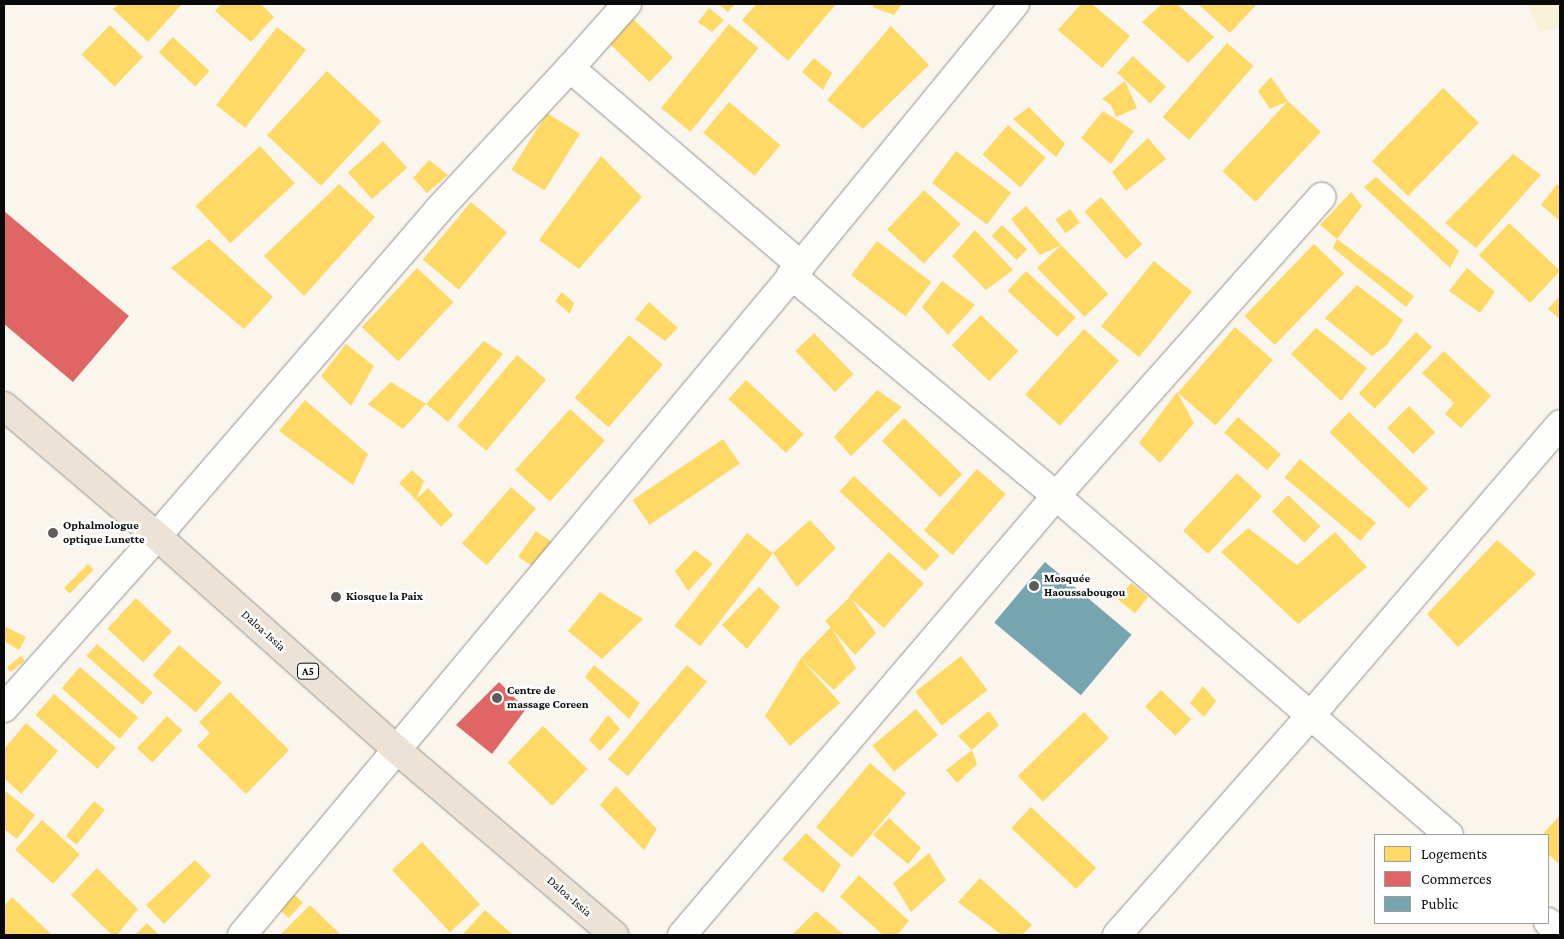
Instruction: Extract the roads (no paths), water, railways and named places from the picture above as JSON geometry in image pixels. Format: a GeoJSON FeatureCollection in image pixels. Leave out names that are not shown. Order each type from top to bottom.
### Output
{"type":"FeatureCollection","features":[{"type":"Feature","properties":{"kind":"main road","name":"Daloa-Issia"},"geometry":{"type":"LineString","coordinates":[[4,406],[157,536],[397,750],[614,935]]}},
{"type":"Feature","properties":{"kind":"street"},"geometry":{"type":"LineString","coordinates":[[4,708],[157,536],[439,209],[627,4]]}},
{"type":"Feature","properties":{"kind":"street"},"geometry":{"type":"LineString","coordinates":[[242,935],[1015,4]]}},
{"type":"Feature","properties":{"kind":"street"},"geometry":{"type":"LineString","coordinates":[[570,68],[796,270],[1448,834]]}},
{"type":"Feature","properties":{"kind":"street"},"geometry":{"type":"LineString","coordinates":[[682,935],[1056,496],[1321,196]]}},
{"type":"Feature","properties":{"kind":"street"},"geometry":{"type":"LineString","coordinates":[[1116,935],[1311,715],[1560,424]]}},
{"type":"Feature","properties":{"kind":"place","name":"Ophalmologue optique Lunette"},"geometry":{"type":"Point","coordinates":[53,533]}},
{"type":"Feature","properties":{"kind":"place","name":"Mosquée Haoussabougou"},"geometry":{"type":"Point","coordinates":[1034,586]}},
{"type":"Feature","properties":{"kind":"place","name":"Kiosque la Paix"},"geometry":{"type":"Point","coordinates":[336,597]}},
{"type":"Feature","properties":{"kind":"place","name":"Centre de massage Coreen"},"geometry":{"type":"Point","coordinates":[497,698]}}]}
